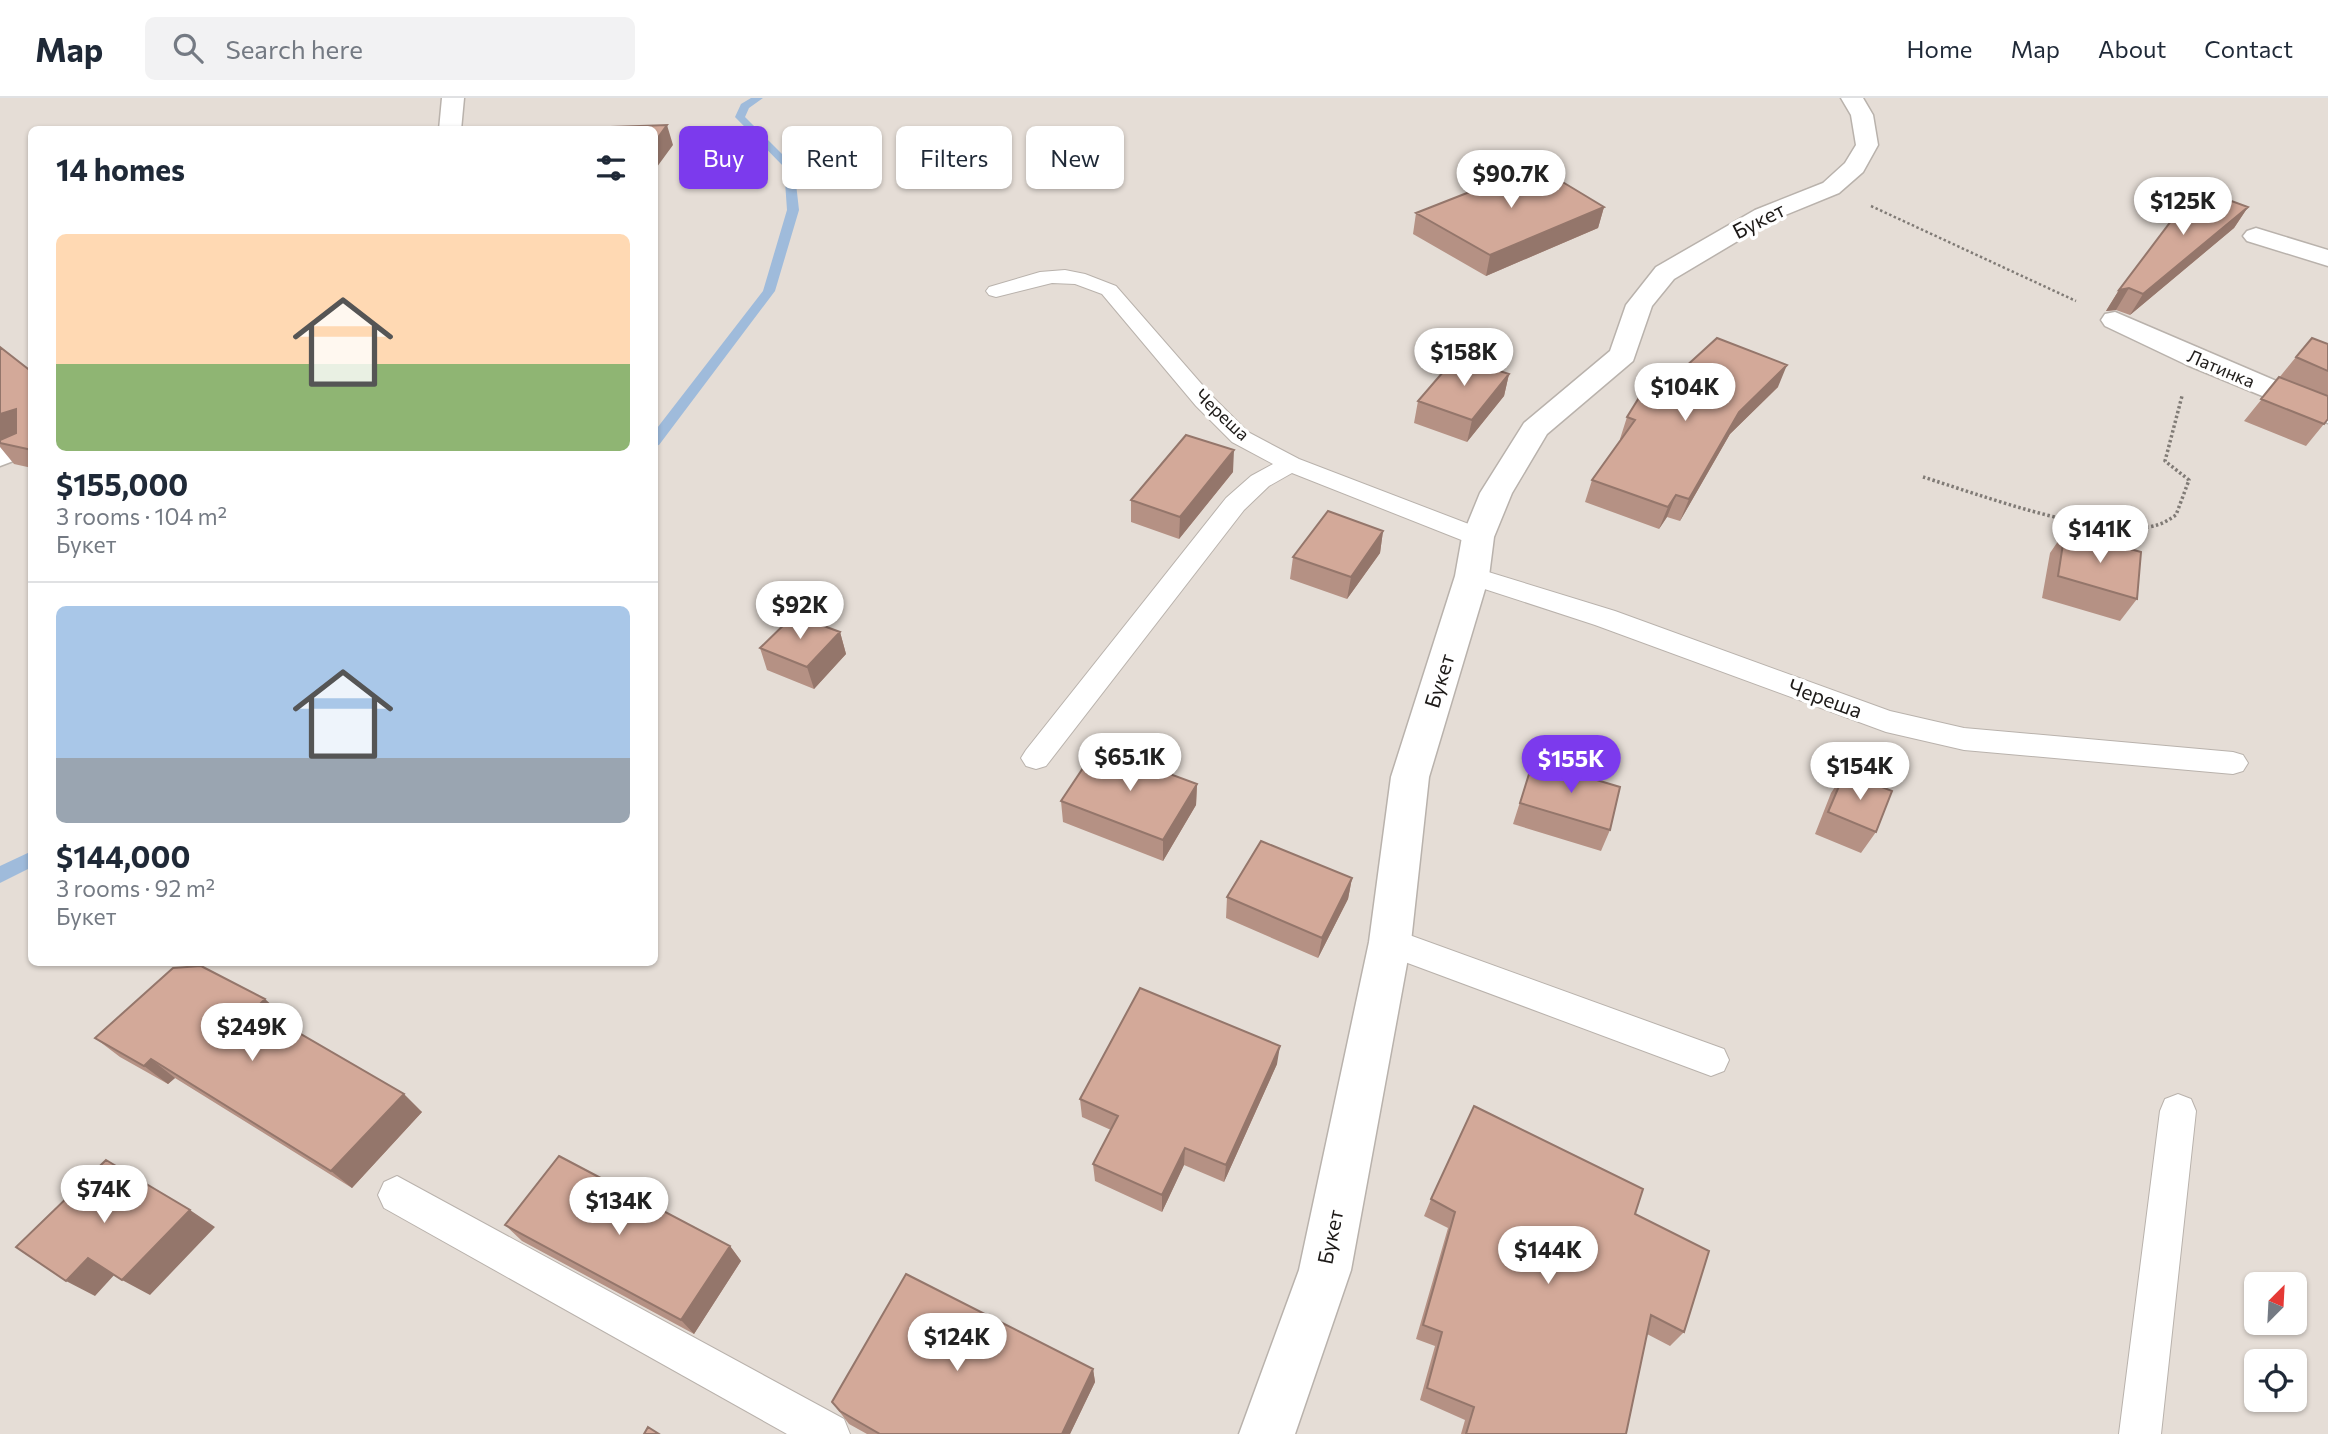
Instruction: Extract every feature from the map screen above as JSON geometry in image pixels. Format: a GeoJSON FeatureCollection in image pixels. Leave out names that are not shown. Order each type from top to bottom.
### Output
{"type":"FeatureCollection","features":[{"type":"Feature","properties":{"kind":"street"},"geometry":{"type":"LineString","coordinates":[[450,126],[453,98]]}},
{"type":"Feature","properties":{"kind":"street","name":"Букет"},"geometry":{"type":"LineString","coordinates":[[1267,1434],[1325,1270],[1390,942],[1410,777],[1472,576],[1478,537],[1496,493],[1535,429],[1623,355],[1639,305],[1665,273],[1763,215],[1831,188],[1856,167],[1867,145],[1862,115],[1852,98]]}},
{"type":"Feature","properties":{"kind":"street"},"geometry":{"type":"LineString","coordinates":[[2256,236],[2328,258]]}},
{"type":"Feature","properties":{"kind":"street","name":"Латинка"},"geometry":{"type":"LineString","coordinates":[[2115,320],[2197,359],[2328,414]]}},
{"type":"Feature","properties":{"kind":"street"},"geometry":{"type":"LineString","coordinates":[[0,457],[28,444]]}},
{"type":"Feature","properties":{"kind":"lane","name":"Череша"},"geometry":{"type":"LineString","coordinates":[[996,291],[1045,276],[1067,275],[1088,280],[1109,290],[1204,401],[1240,437],[1291,464],[1478,537]]}},
{"type":"Feature","properties":{"kind":"lane"},"geometry":{"type":"LineString","coordinates":[[1036,758],[1235,504],[1259,481],[1291,464]]}},
{"type":"Feature","properties":{"kind":"lane","name":"Череша"},"geometry":{"type":"LineString","coordinates":[[1472,576],[1605,618],[1886,721],[1964,739],[2233,763]]}},
{"type":"Feature","properties":{"kind":"lane"},"geometry":{"type":"LineString","coordinates":[[1390,942],[1711,1060]]}},
{"type":"Feature","properties":{"kind":"lane"},"geometry":{"type":"LineString","coordinates":[[2140,1434],[2178,1111]]}},
{"type":"Feature","properties":{"kind":"lane"},"geometry":{"type":"LineString","coordinates":[[397,1195],[829,1434]]}},
{"type":"Feature","properties":{"kind":"path"},"geometry":{"type":"LineString","coordinates":[[1831,188],[1970,250],[2115,320]]}},
{"type":"Feature","properties":{"kind":"path"},"geometry":{"type":"LineString","coordinates":[[1923,477],[2074,520],[2123,528],[2154,526],[2176,515],[2189,480],[2165,461],[2185,386],[2197,359]]}},
{"type":"Feature","properties":{"kind":"building"},"geometry":{"type":"Polygon","coordinates":[[[667,125],[658,137],[658,126],[639,126],[667,125]]]}},
{"type":"Feature","properties":{"kind":"building"},"geometry":{"type":"Polygon","coordinates":[[[1536,166],[1604,207],[1490,255],[1416,213],[1536,166]]]}},
{"type":"Feature","properties":{"kind":"building"},"geometry":{"type":"Polygon","coordinates":[[[2196,188],[2248,207],[2143,294],[2129,288],[2119,290],[2196,188]]]}},
{"type":"Feature","properties":{"kind":"building"},"geometry":{"type":"Polygon","coordinates":[[[1717,338],[1787,365],[1739,412],[1689,499],[1676,495],[1668,507],[1592,480],[1635,420],[1627,417],[1653,375],[1671,380],[1717,338]]]}},
{"type":"Feature","properties":{"kind":"building"},"geometry":{"type":"Polygon","coordinates":[[[2312,338],[2328,344],[2328,371],[2296,357],[2312,338]]]}},
{"type":"Feature","properties":{"kind":"building"},"geometry":{"type":"Polygon","coordinates":[[[0,347],[28,369],[28,449],[0,443],[0,440],[16,433],[16,409],[0,414],[0,347]]]}},
{"type":"Feature","properties":{"kind":"building"},"geometry":{"type":"Polygon","coordinates":[[[1456,357],[1509,374],[1472,420],[1418,401],[1456,357]]]}},
{"type":"Feature","properties":{"kind":"building"},"geometry":{"type":"Polygon","coordinates":[[[2279,377],[2328,396],[2328,419],[2324,424],[2261,399],[2279,377]]]}},
{"type":"Feature","properties":{"kind":"building"},"geometry":{"type":"Polygon","coordinates":[[[1186,435],[1234,450],[1180,517],[1131,500],[1186,435]]]}},
{"type":"Feature","properties":{"kind":"building"},"geometry":{"type":"Polygon","coordinates":[[[1328,511],[1383,531],[1351,577],[1293,557],[1328,511]]]}},
{"type":"Feature","properties":{"kind":"building"},"geometry":{"type":"Polygon","coordinates":[[[2065,531],[2141,552],[2137,599],[2058,576],[2065,531]]]}},
{"type":"Feature","properties":{"kind":"building"},"geometry":{"type":"Polygon","coordinates":[[[794,615],[840,632],[807,667],[760,648],[794,615]]]}},
{"type":"Feature","properties":{"kind":"building"},"geometry":{"type":"Polygon","coordinates":[[[1097,747],[1197,784],[1163,840],[1061,801],[1097,747]]]}},
{"type":"Feature","properties":{"kind":"building"},"geometry":{"type":"Polygon","coordinates":[[[1533,761],[1620,787],[1610,830],[1520,803],[1533,761]]]}},
{"type":"Feature","properties":{"kind":"building"},"geometry":{"type":"Polygon","coordinates":[[[1845,772],[1892,791],[1876,832],[1828,812],[1845,772]]]}},
{"type":"Feature","properties":{"kind":"building"},"geometry":{"type":"Polygon","coordinates":[[[1261,841],[1352,878],[1322,938],[1227,897],[1261,841]]]}},
{"type":"Feature","properties":{"kind":"building"},"geometry":{"type":"Polygon","coordinates":[[[201,966],[265,999],[256,1008],[404,1094],[331,1171],[151,1059],[144,1066],[95,1038],[173,968],[201,966]]]}},
{"type":"Feature","properties":{"kind":"building"},"geometry":{"type":"Polygon","coordinates":[[[1140,988],[1280,1046],[1226,1165],[1185,1148],[1162,1195],[1093,1164],[1118,1116],[1080,1099],[1140,988]]]}},
{"type":"Feature","properties":{"kind":"building"},"geometry":{"type":"Polygon","coordinates":[[[1474,1106],[1643,1189],[1635,1214],[1709,1251],[1684,1332],[1651,1315],[1626,1434],[1466,1434],[1474,1407],[1427,1388],[1442,1332],[1423,1325],[1455,1212],[1431,1199],[1474,1106]]]}},
{"type":"Feature","properties":{"kind":"building"},"geometry":{"type":"Polygon","coordinates":[[[559,1156],[730,1246],[681,1320],[505,1225],[559,1156]]]}},
{"type":"Feature","properties":{"kind":"building"},"geometry":{"type":"Polygon","coordinates":[[[106,1160],[190,1210],[122,1280],[88,1258],[66,1281],[16,1247],[106,1160]]]}},
{"type":"Feature","properties":{"kind":"building"},"geometry":{"type":"Polygon","coordinates":[[[906,1274],[1093,1369],[1062,1434],[880,1434],[840,1411],[832,1402],[906,1274]]]}},
{"type":"Feature","properties":{"kind":"building"},"geometry":{"type":"Polygon","coordinates":[[[648,1427],[659,1434],[644,1434],[648,1427]]]}},
{"type":"Feature","properties":{"kind":"waterway"},"geometry":{"type":"LineString","coordinates":[[658,437],[769,291],[793,210],[789,166],[740,117],[745,106],[758,98]]}},
{"type":"Feature","properties":{"kind":"waterway"},"geometry":{"type":"LineString","coordinates":[[0,875],[28,860]]}}]}
